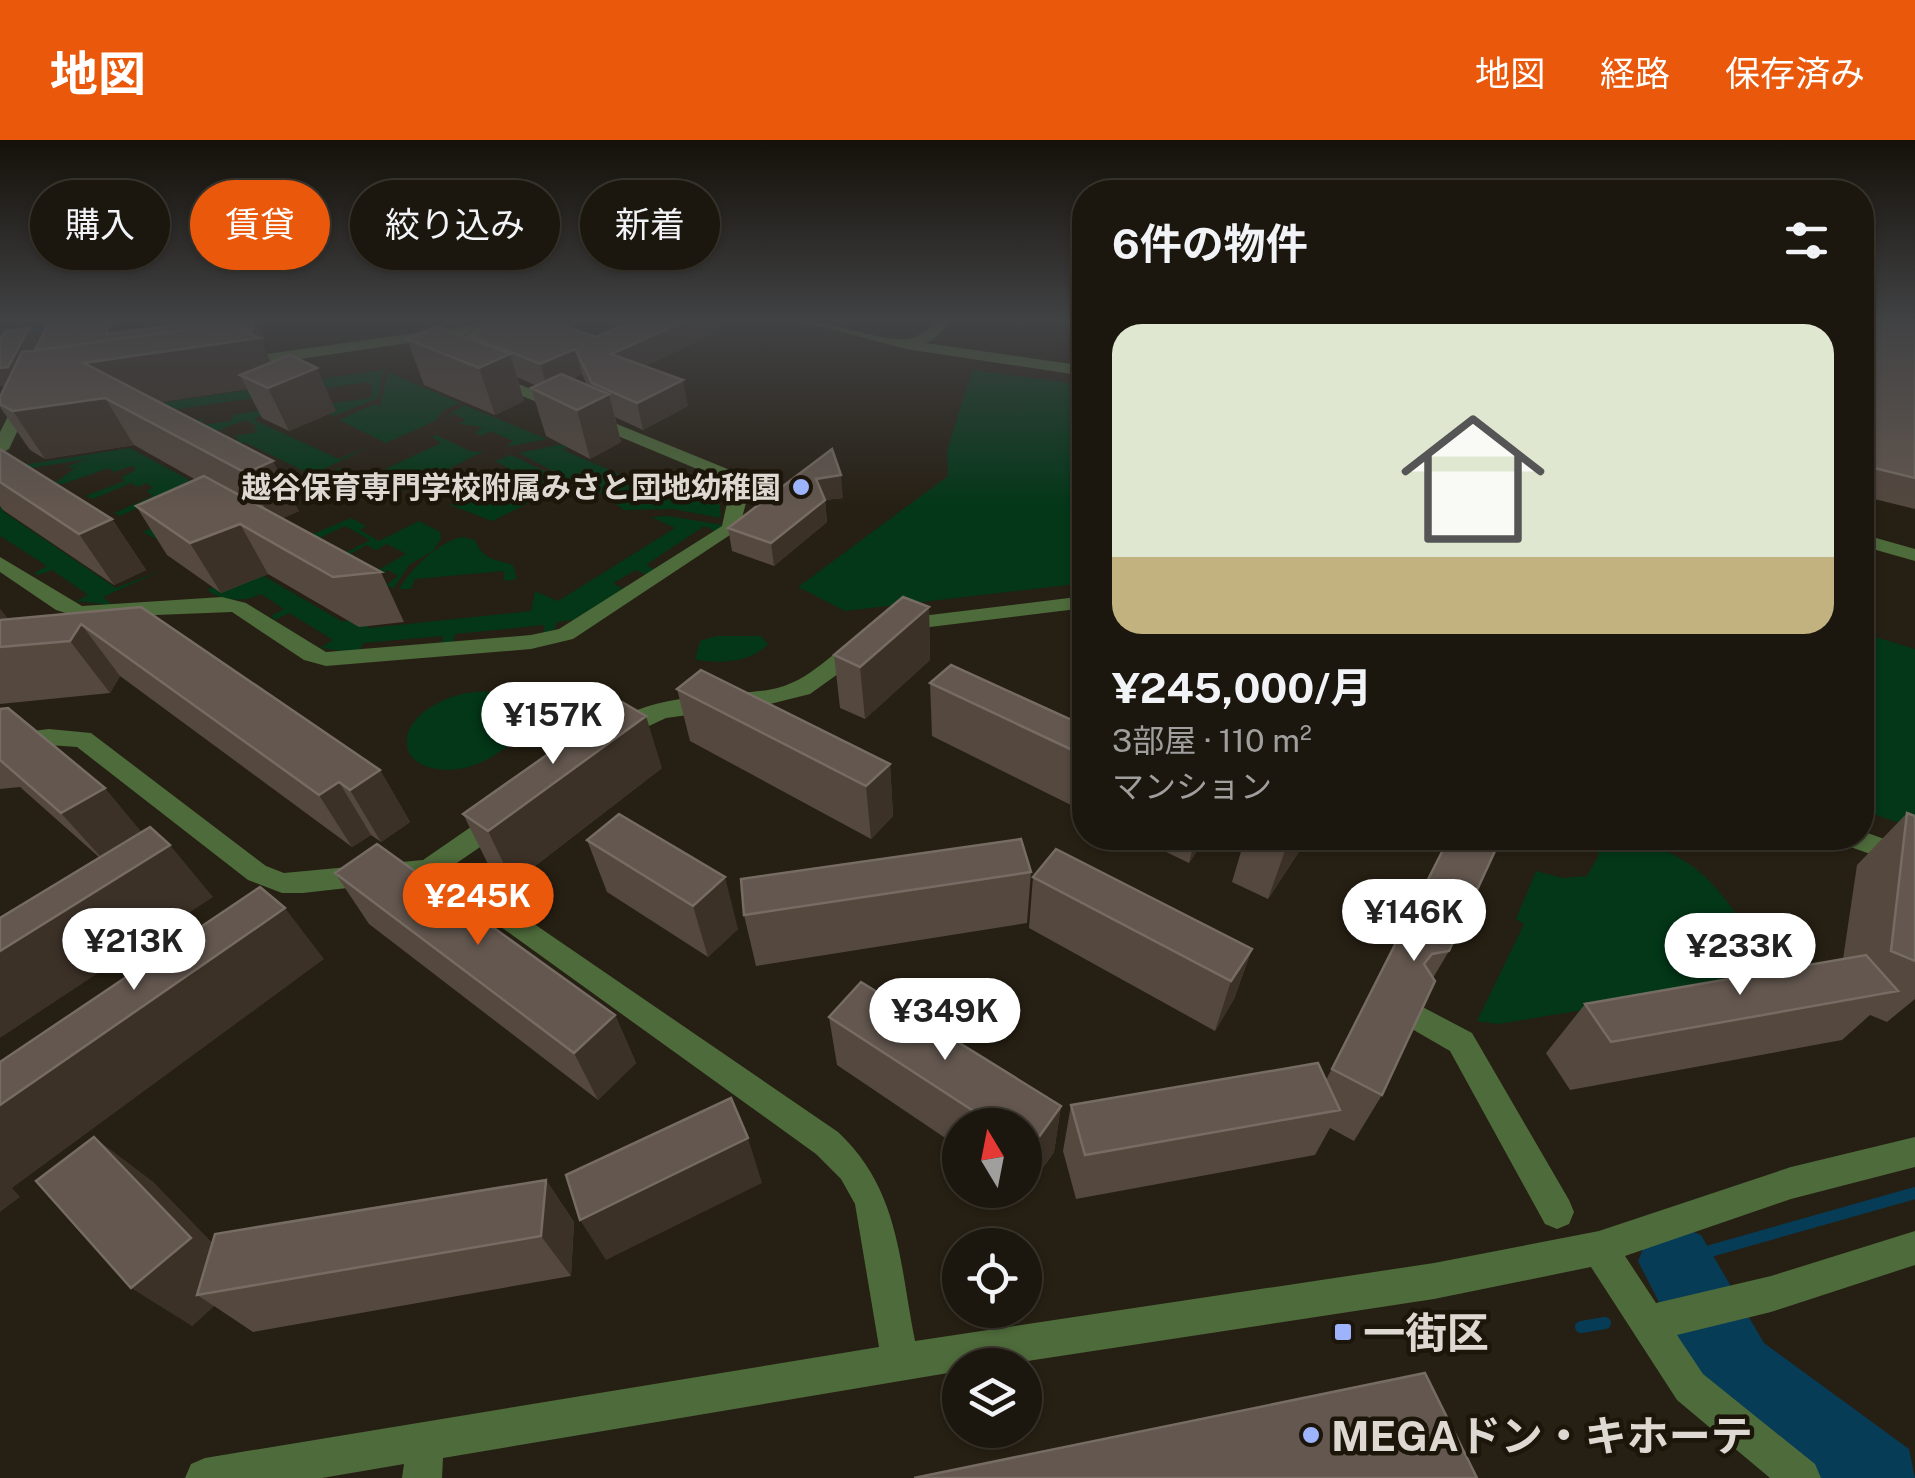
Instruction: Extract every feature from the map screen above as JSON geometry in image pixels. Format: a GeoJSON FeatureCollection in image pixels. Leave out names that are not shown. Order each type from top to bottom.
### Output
{"type":"FeatureCollection","features":[{"type":"Feature","properties":{"kind":"street"},"geometry":{"type":"LineString","coordinates":[[0,449],[32,384]]}},
{"type":"Feature","properties":{"kind":"street"},"geometry":{"type":"LineString","coordinates":[[0,563],[63,606],[81,612],[222,603],[239,607],[312,655],[353,660],[530,642],[566,634],[730,529],[737,519],[730,476],[508,384]]}},
{"type":"Feature","properties":{"kind":"street"},"geometry":{"type":"LineString","coordinates":[[0,397],[46,390]]}},
{"type":"Feature","properties":{"kind":"street"},"geometry":{"type":"LineString","coordinates":[[1874,527],[1915,538]]}},
{"type":"Feature","properties":{"kind":"street"},"geometry":{"type":"LineString","coordinates":[[1874,543],[1915,554]]}},
{"type":"Feature","properties":{"kind":"street"},"geometry":{"type":"LineString","coordinates":[[601,746],[631,723],[661,710],[771,697],[813,684],[872,638],[900,624],[1072,604]]}},
{"type":"Feature","properties":{"kind":"street"},"geometry":{"type":"LineString","coordinates":[[0,743],[49,737],[83,739],[270,880],[303,883],[430,869],[524,802]]}},
{"type":"Feature","properties":{"kind":"street"},"geometry":{"type":"LineString","coordinates":[[1874,845],[1915,860]]}},
{"type":"Feature","properties":{"kind":"street"},"geometry":{"type":"LineString","coordinates":[[430,869],[452,879],[812,1132],[853,1168],[871,1201],[900,1362]]}},
{"type":"Feature","properties":{"kind":"street"},"geometry":{"type":"LineString","coordinates":[[1415,1016],[1460,1042],[1557,1212]]}},
{"type":"Feature","properties":{"kind":"street"},"geometry":{"type":"LineString","coordinates":[[205,1478],[423,1460],[900,1362],[1434,1282],[1599,1248],[1792,1183],[1915,1152]]}},
{"type":"Feature","properties":{"kind":"street"},"geometry":{"type":"LineString","coordinates":[[1599,1248],[1690,1387],[1801,1478]]}},
{"type":"Feature","properties":{"kind":"street"},"geometry":{"type":"LineString","coordinates":[[1646,1324],[1771,1294],[1915,1248]]}},
{"type":"Feature","properties":{"kind":"green space"},"geometry":{"type":"Polygon","coordinates":[[[285,384],[351,384],[254,403],[254,398],[68,425],[65,432],[21,439],[37,407],[41,421],[285,384]]]}},
{"type":"Feature","properties":{"kind":"green space"},"geometry":{"type":"Polygon","coordinates":[[[381,384],[378,398],[334,416],[312,406],[371,398],[372,386],[381,384]]]}},
{"type":"Feature","properties":{"kind":"green space"},"geometry":{"type":"Polygon","coordinates":[[[385,384],[417,384],[460,403],[444,410],[435,421],[386,443],[339,420],[375,404],[380,406],[385,384]]]}},
{"type":"Feature","properties":{"kind":"green space"},"geometry":{"type":"Polygon","coordinates":[[[968,384],[1072,384],[1072,585],[845,611],[798,587],[948,476],[947,451],[968,384]]]}},
{"type":"Feature","properties":{"kind":"green space"},"geometry":{"type":"Polygon","coordinates":[[[464,405],[547,439],[506,447],[513,441],[491,431],[481,436],[475,432],[483,427],[458,424],[466,420],[454,414],[444,418],[464,405]]]}},
{"type":"Feature","properties":{"kind":"green space"},"geometry":{"type":"Polygon","coordinates":[[[271,409],[254,420],[339,459],[373,445],[296,483],[293,480],[308,473],[244,442],[228,449],[239,440],[234,436],[258,432],[253,428],[257,426],[245,420],[215,432],[187,422],[203,419],[202,425],[231,421],[233,415],[271,409]]]}},
{"type":"Feature","properties":{"kind":"green space"},"geometry":{"type":"Polygon","coordinates":[[[436,435],[472,452],[484,451],[407,490],[371,493],[330,473],[340,468],[364,479],[441,443],[432,437],[436,435]]]}},
{"type":"Feature","properties":{"kind":"green space"},"geometry":{"type":"Polygon","coordinates":[[[567,446],[563,450],[685,502],[701,493],[719,492],[721,518],[672,509],[624,510],[603,494],[572,486],[564,477],[519,453],[567,446]]]}},
{"type":"Feature","properties":{"kind":"green space"},"geometry":{"type":"Polygon","coordinates":[[[130,448],[221,497],[162,542],[143,532],[184,513],[159,498],[120,516],[114,513],[153,496],[146,491],[153,488],[147,483],[138,487],[131,483],[93,499],[85,496],[125,481],[121,477],[136,470],[132,466],[114,472],[109,468],[63,484],[55,483],[75,468],[65,467],[88,459],[32,468],[19,478],[10,467],[130,448]]]}},
{"type":"Feature","properties":{"kind":"green space"},"geometry":{"type":"Polygon","coordinates":[[[511,455],[555,476],[561,481],[560,488],[492,521],[450,505],[513,471],[495,461],[511,455]]]}},
{"type":"Feature","properties":{"kind":"green space"},"geometry":{"type":"Polygon","coordinates":[[[42,493],[1,510],[116,588],[163,570],[103,597],[112,605],[76,601],[88,595],[52,570],[34,573],[47,566],[0,536],[0,494],[42,493]]]}},
{"type":"Feature","properties":{"kind":"green space"},"geometry":{"type":"Polygon","coordinates":[[[651,517],[723,525],[715,531],[704,526],[646,565],[656,570],[647,575],[636,570],[613,583],[623,589],[573,620],[557,622],[555,629],[544,633],[544,625],[455,634],[453,643],[442,644],[443,636],[363,643],[359,653],[320,648],[333,640],[289,613],[275,620],[271,616],[284,609],[261,594],[234,600],[207,590],[277,556],[255,571],[343,622],[374,606],[368,628],[531,611],[535,591],[558,601],[675,528],[651,517]]]}},
{"type":"Feature","properties":{"kind":"green space"},"geometry":{"type":"Polygon","coordinates":[[[351,518],[366,526],[360,530],[379,541],[419,521],[440,532],[441,538],[433,551],[409,565],[394,588],[385,586],[398,576],[388,570],[371,579],[366,577],[406,554],[387,544],[376,550],[367,545],[337,561],[333,559],[370,540],[345,526],[307,544],[313,534],[351,518]]]}},
{"type":"Feature","properties":{"kind":"green space"},"geometry":{"type":"Polygon","coordinates":[[[463,537],[475,540],[490,558],[513,565],[517,579],[504,581],[504,571],[415,579],[411,589],[399,589],[426,557],[463,537]]]}},
{"type":"Feature","properties":{"kind":"green space"},"geometry":{"type":"Polygon","coordinates":[[[716,636],[761,636],[768,644],[753,655],[734,660],[695,659],[700,641],[716,636]]]}},
{"type":"Feature","properties":{"kind":"green space"},"geometry":{"type":"Polygon","coordinates":[[[1874,637],[1915,649],[1915,818],[1896,822],[1874,814],[1874,637]]]}},
{"type":"Feature","properties":{"kind":"green space"},"geometry":{"type":"Polygon","coordinates":[[[563,690],[582,691],[588,696],[588,710],[578,724],[526,737],[476,765],[438,769],[423,765],[407,748],[413,724],[423,712],[447,699],[493,692],[532,704],[563,690]]]}},
{"type":"Feature","properties":{"kind":"green space"},"geometry":{"type":"Polygon","coordinates":[[[1596,850],[1662,850],[1683,860],[1705,876],[1723,897],[1777,978],[1498,1024],[1477,1021],[1524,924],[1516,919],[1536,871],[1563,878],[1587,876],[1599,855],[1596,850]]]}},
{"type":"Feature","properties":{"kind":"building"},"geometry":{"type":"Polygon","coordinates":[[[6,384],[125,384],[273,461],[246,473],[105,398],[13,411],[0,404],[6,384]]]}},
{"type":"Feature","properties":{"kind":"building"},"geometry":{"type":"Polygon","coordinates":[[[539,384],[586,384],[609,394],[577,410],[531,388],[539,384]]]}},
{"type":"Feature","properties":{"kind":"building"},"geometry":{"type":"Polygon","coordinates":[[[595,384],[674,384],[637,403],[595,384]]]}},
{"type":"Feature","properties":{"kind":"building"},"geometry":{"type":"Polygon","coordinates":[[[1874,384],[1915,384],[1915,478],[1874,468],[1874,384]]]}},
{"type":"Feature","properties":{"kind":"building"},"geometry":{"type":"Polygon","coordinates":[[[0,449],[112,519],[79,534],[0,482],[0,449]]]}},
{"type":"Feature","properties":{"kind":"building"},"geometry":{"type":"Polygon","coordinates":[[[832,449],[841,475],[816,479],[825,500],[771,543],[728,528],[832,449]]]}},
{"type":"Feature","properties":{"kind":"building"},"geometry":{"type":"Polygon","coordinates":[[[204,476],[381,572],[333,577],[240,524],[190,543],[136,506],[204,476]]]}},
{"type":"Feature","properties":{"kind":"building"},"geometry":{"type":"Polygon","coordinates":[[[903,597],[929,607],[860,667],[834,655],[903,597]]]}},
{"type":"Feature","properties":{"kind":"building"},"geometry":{"type":"Polygon","coordinates":[[[141,607],[380,770],[350,790],[339,782],[319,795],[81,624],[70,641],[0,647],[0,620],[141,607]]]}},
{"type":"Feature","properties":{"kind":"building"},"geometry":{"type":"Polygon","coordinates":[[[951,665],[1072,720],[1072,750],[930,683],[951,665]]]}},
{"type":"Feature","properties":{"kind":"building"},"geometry":{"type":"Polygon","coordinates":[[[701,670],[890,764],[866,786],[677,689],[701,670]]]}},
{"type":"Feature","properties":{"kind":"building"},"geometry":{"type":"Polygon","coordinates":[[[622,702],[646,716],[488,831],[463,814],[622,702]]]}},
{"type":"Feature","properties":{"kind":"building"},"geometry":{"type":"Polygon","coordinates":[[[8,708],[105,788],[61,813],[0,760],[0,709],[8,708]]]}},
{"type":"Feature","properties":{"kind":"building"},"geometry":{"type":"Polygon","coordinates":[[[1907,813],[1915,816],[1915,961],[1891,951],[1907,813]]]}},
{"type":"Feature","properties":{"kind":"building"},"geometry":{"type":"Polygon","coordinates":[[[619,814],[725,877],[693,906],[587,840],[619,814]]]}},
{"type":"Feature","properties":{"kind":"building"},"geometry":{"type":"Polygon","coordinates":[[[150,827],[170,845],[0,951],[0,918],[150,827]]]}},
{"type":"Feature","properties":{"kind":"building"},"geometry":{"type":"Polygon","coordinates":[[[1021,839],[1031,872],[744,915],[741,879],[1021,839]]]}},
{"type":"Feature","properties":{"kind":"building"},"geometry":{"type":"Polygon","coordinates":[[[377,844],[615,1015],[574,1053],[335,873],[377,844]]]}},
{"type":"Feature","properties":{"kind":"building"},"geometry":{"type":"Polygon","coordinates":[[[1056,849],[1252,949],[1231,981],[1033,877],[1056,849]]]}},
{"type":"Feature","properties":{"kind":"building"},"geometry":{"type":"Polygon","coordinates":[[[1443,850],[1495,850],[1449,951],[1432,954],[1424,964],[1435,981],[1382,1095],[1332,1069],[1443,850]]]}},
{"type":"Feature","properties":{"kind":"building"},"geometry":{"type":"Polygon","coordinates":[[[260,887],[285,908],[0,1105],[0,1062],[260,887]]]}},
{"type":"Feature","properties":{"kind":"building"},"geometry":{"type":"Polygon","coordinates":[[[1866,955],[1898,991],[1611,1042],[1585,1004],[1866,955]]]}},
{"type":"Feature","properties":{"kind":"building"},"geometry":{"type":"Polygon","coordinates":[[[861,982],[1061,1106],[1042,1133],[1042,1108],[969,1108],[829,1017],[861,982]]]}},
{"type":"Feature","properties":{"kind":"building"},"geometry":{"type":"Polygon","coordinates":[[[1318,1063],[1340,1110],[1085,1155],[1071,1105],[1318,1063]]]}},
{"type":"Feature","properties":{"kind":"building"},"geometry":{"type":"Polygon","coordinates":[[[731,1098],[748,1138],[580,1220],[566,1175],[731,1098]]]}},
{"type":"Feature","properties":{"kind":"building"},"geometry":{"type":"Polygon","coordinates":[[[94,1137],[191,1238],[131,1288],[36,1181],[94,1137]]]}},
{"type":"Feature","properties":{"kind":"building"},"geometry":{"type":"Polygon","coordinates":[[[546,1180],[541,1236],[197,1295],[215,1234],[546,1180]]]}},
{"type":"Feature","properties":{"kind":"building","name":"MEGAドン・キホーテ"},"geometry":{"type":"Polygon","coordinates":[[[1425,1373],[1477,1478],[914,1478],[1425,1373]]]}},
{"type":"Feature","properties":{"kind":"waterway"},"geometry":{"type":"LineString","coordinates":[[1675,1261],[1915,1193]]}},
{"type":"Feature","properties":{"kind":"waterway"},"geometry":{"type":"LineString","coordinates":[[1675,1261],[1736,1371],[1880,1478]]}},
{"type":"Feature","properties":{"kind":"waterway"},"geometry":{"type":"LineString","coordinates":[[1581,1327],[1605,1323]]}},
{"type":"Feature","properties":{"kind":"place","name":"越谷保育専門学校附属みさと団地幼稚園"},"geometry":{"type":"Point","coordinates":[801,487]}},
{"type":"Feature","properties":{"kind":"place","name":"一街区"},"geometry":{"type":"Point","coordinates":[1343,1332]}},
{"type":"Feature","properties":{"kind":"place","name":"MEGAドン・キホーテ"},"geometry":{"type":"Point","coordinates":[1311,1435]}}]}
